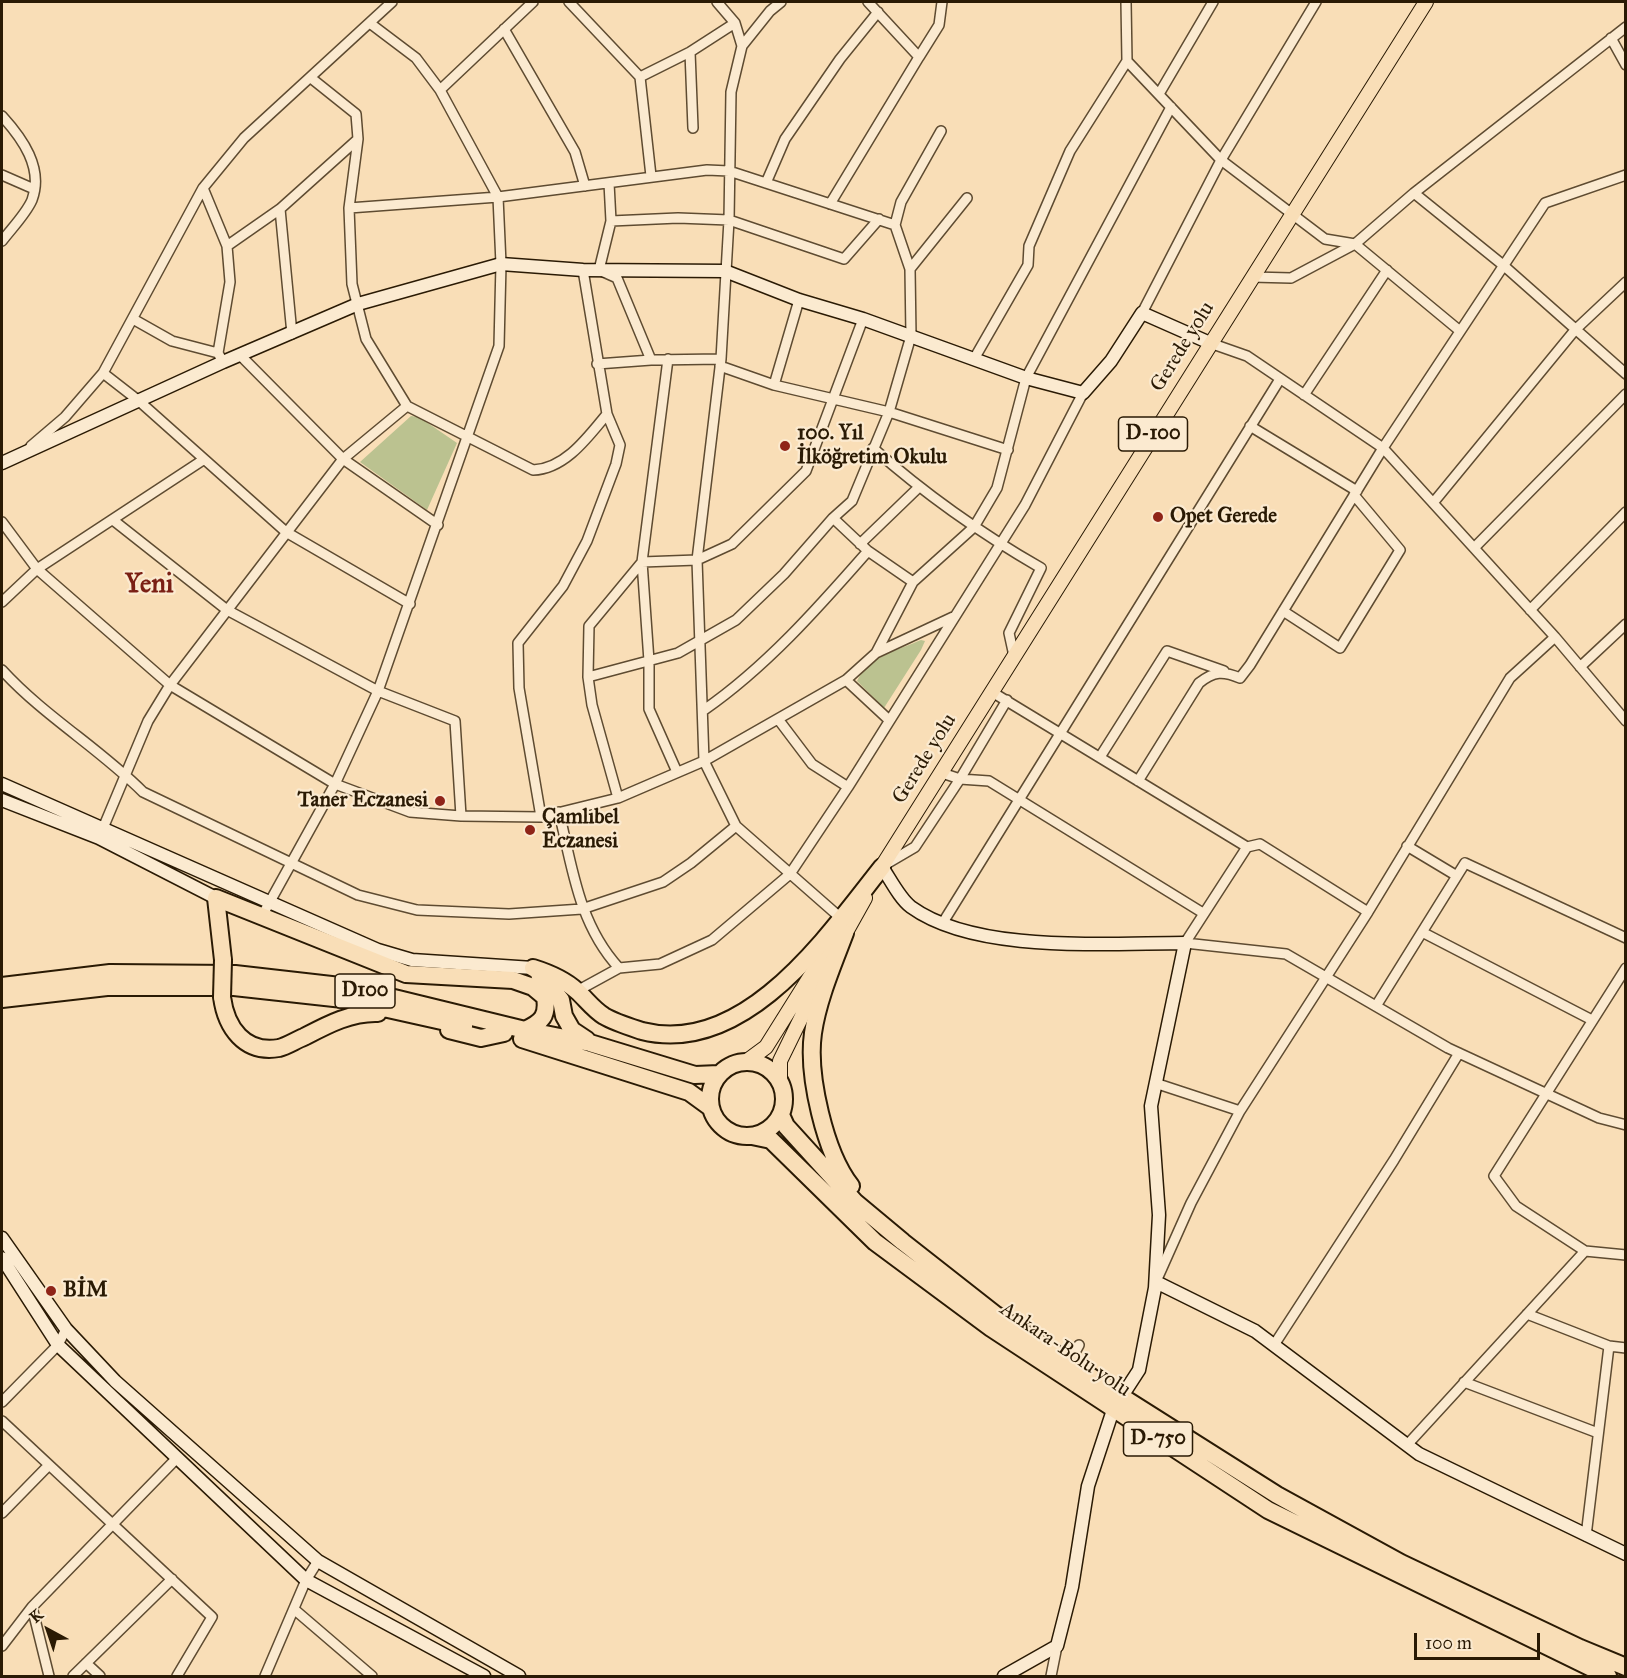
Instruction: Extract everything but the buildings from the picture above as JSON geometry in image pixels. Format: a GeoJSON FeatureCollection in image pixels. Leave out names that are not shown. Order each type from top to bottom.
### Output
{"type":"FeatureCollection","features":[{"type":"Feature","properties":{"kind":"highway"},"geometry":{"type":"LineString","coordinates":[[533,968],[549,973],[577,991],[604,1016],[643,1031],[683,1034],[722,1022],[750,1008],[774,991],[845,924],[882,867]]}},
{"type":"Feature","properties":{"kind":"highway"},"geometry":{"type":"LineString","coordinates":[[504,1033],[481,1038],[380,1013],[364,1012],[331,1023],[280,1048],[262,1048],[238,1037],[225,1015],[222,997],[223,960],[216,898],[266,909],[406,974],[513,980],[533,987],[545,997],[547,1010],[542,1022],[525,1030]]}},
{"type":"Feature","properties":{"kind":"highway"},"geometry":{"type":"LineString","coordinates":[[845,924],[813,1034],[814,1086],[825,1133],[842,1174],[877,1220]]}},
{"type":"Feature","properties":{"kind":"highway"},"geometry":{"type":"LineString","coordinates":[[533,968],[561,1000],[564,1016],[572,1030],[590,1043]]}},
{"type":"Feature","properties":{"kind":"highway","name":"D100"},"geometry":{"type":"LineString","coordinates":[[2,986],[110,973],[235,974],[349,987],[525,1030],[590,1043],[695,1075],[719,1074],[727,1067],[747,1061]]}},
{"type":"Feature","properties":{"kind":"highway","name":"D100"},"geometry":{"type":"LineString","coordinates":[[2,999],[107,987],[234,987],[343,999],[504,1033],[689,1092],[711,1107],[715,1118],[731,1132],[752,1136]]}},
{"type":"Feature","properties":{"kind":"highway"},"geometry":{"type":"LineString","coordinates":[[747,1061],[766,1066],[780,1080],[784,1092],[781,1115],[764,1132],[752,1136]]}},
{"type":"Feature","properties":{"kind":"highway"},"geometry":{"type":"LineString","coordinates":[[711,1107],[713,1084],[719,1074]]}},
{"type":"Feature","properties":{"kind":"highway","name":"Ankara-Bolu yolu"},"geometry":{"type":"LineString","coordinates":[[781,1115],[786,1126],[816,1162],[855,1202],[877,1220],[996,1315],[1069,1363],[1118,1404],[1268,1510],[1608,1677]]}},
{"type":"Feature","properties":{"kind":"highway","name":"Ankara-Bolu yolu"},"geometry":{"type":"LineString","coordinates":[[752,1136],[771,1140],[875,1242],[991,1328],[1118,1404],[1401,1563],[1580,1648],[1626,1667]]}},
{"type":"Feature","properties":{"kind":"main road","name":"Gerede yolu"},"geometry":{"type":"LineString","coordinates":[[882,867],[1426,2]]}},
{"type":"Feature","properties":{"kind":"main road","name":"D100"},"geometry":{"type":"LineString","coordinates":[[747,1061],[766,1047],[845,924]]}},
{"type":"Feature","properties":{"kind":"main road"},"geometry":{"type":"LineString","coordinates":[[780,1080],[780,1061],[845,924]]}},
{"type":"Feature","properties":{"kind":"street"},"geometry":{"type":"LineString","coordinates":[[22,454],[65,417],[103,374],[203,188],[243,138],[371,24],[392,2]]}},
{"type":"Feature","properties":{"kind":"street"},"geometry":{"type":"LineString","coordinates":[[440,90],[533,2]]}},
{"type":"Feature","properties":{"kind":"street"},"geometry":{"type":"LineString","coordinates":[[569,2],[640,76],[651,176]]}},
{"type":"Feature","properties":{"kind":"street"},"geometry":{"type":"LineString","coordinates":[[717,2],[735,23],[742,46]]}},
{"type":"Feature","properties":{"kind":"street"},"geometry":{"type":"LineString","coordinates":[[781,2],[770,11],[742,46],[731,92],[729,220],[720,362],[697,560],[704,710],[704,762],[736,826],[845,924]]}},
{"type":"Feature","properties":{"kind":"street"},"geometry":{"type":"LineString","coordinates":[[868,2],[919,57]]}},
{"type":"Feature","properties":{"kind":"street"},"geometry":{"type":"LineString","coordinates":[[830,204],[939,25],[942,2]]}},
{"type":"Feature","properties":{"kind":"street"},"geometry":{"type":"LineString","coordinates":[[974,359],[1028,265],[1029,246],[1070,151],[1127,61],[1126,2]]}},
{"type":"Feature","properties":{"kind":"street"},"geometry":{"type":"LineString","coordinates":[[1159,94],[1213,2]]}},
{"type":"Feature","properties":{"kind":"street"},"geometry":{"type":"LineString","coordinates":[[577,991],[619,968],[660,964],[712,940],[790,874],[848,788],[1025,505],[1083,393],[1111,362],[1142,313],[1221,160],[1316,2]]}},
{"type":"Feature","properties":{"kind":"street"},"geometry":{"type":"LineString","coordinates":[[766,183],[785,139],[840,59],[878,12]]}},
{"type":"Feature","properties":{"kind":"street"},"geometry":{"type":"LineString","coordinates":[[640,76],[690,52],[735,23]]}},
{"type":"Feature","properties":{"kind":"street"},"geometry":{"type":"LineString","coordinates":[[266,909],[334,784],[378,691],[469,437],[499,346],[501,264],[498,197],[440,90],[416,57],[371,24]]}},
{"type":"Feature","properties":{"kind":"street"},"geometry":{"type":"LineString","coordinates":[[1252,277],[1291,278],[1355,244],[1414,193],[1626,27]]}},
{"type":"Feature","properties":{"kind":"street"},"geometry":{"type":"LineString","coordinates":[[504,29],[575,152],[585,186]]}},
{"type":"Feature","properties":{"kind":"street"},"geometry":{"type":"LineString","coordinates":[[1611,38],[1626,65]]}},
{"type":"Feature","properties":{"kind":"street"},"geometry":{"type":"LineString","coordinates":[[690,52],[693,128]]}},
{"type":"Feature","properties":{"kind":"street"},"geometry":{"type":"LineString","coordinates":[[1127,61],[1221,160],[1325,239],[1355,244],[1460,331]]}},
{"type":"Feature","properties":{"kind":"street"},"geometry":{"type":"LineString","coordinates":[[310,78],[356,114],[358,139],[349,208],[352,284],[366,339],[407,406],[533,470],[545,469],[585,441],[607,414]]}},
{"type":"Feature","properties":{"kind":"street"},"geometry":{"type":"LineString","coordinates":[[876,653],[913,582],[974,527],[997,488],[1026,378],[1171,107]]}},
{"type":"Feature","properties":{"kind":"street"},"geometry":{"type":"LineString","coordinates":[[2,116],[19,134],[35,167],[32,201],[2,241]]}},
{"type":"Feature","properties":{"kind":"street"},"geometry":{"type":"LineString","coordinates":[[588,677],[678,653],[701,642],[736,620],[784,574],[833,518],[852,501],[889,412],[911,336],[910,269],[895,225],[901,202],[941,131]]}},
{"type":"Feature","properties":{"kind":"street"},"geometry":{"type":"LineString","coordinates":[[227,246],[244,237],[280,209],[358,139]]}},
{"type":"Feature","properties":{"kind":"street"},"geometry":{"type":"LineString","coordinates":[[349,208],[498,197],[707,170],[729,171],[895,225]]}},
{"type":"Feature","properties":{"kind":"street"},"geometry":{"type":"LineString","coordinates":[[2,175],[34,189]]}},
{"type":"Feature","properties":{"kind":"street"},"geometry":{"type":"LineString","coordinates":[[1100,757],[1167,651],[1239,678],[1383,448],[1545,202],[1626,175]]}},
{"type":"Feature","properties":{"kind":"street"},"geometry":{"type":"LineString","coordinates":[[599,270],[611,221],[609,183]]}},
{"type":"Feature","properties":{"kind":"street"},"geometry":{"type":"LineString","coordinates":[[203,188],[227,246],[230,282],[221,357]]}},
{"type":"Feature","properties":{"kind":"street"},"geometry":{"type":"LineString","coordinates":[[1414,193],[1503,265],[1626,374]]}},
{"type":"Feature","properties":{"kind":"street"},"geometry":{"type":"LineString","coordinates":[[910,269],[967,198]]}},
{"type":"Feature","properties":{"kind":"street"},"geometry":{"type":"LineString","coordinates":[[280,209],[292,334]]}},
{"type":"Feature","properties":{"kind":"street"},"geometry":{"type":"LineString","coordinates":[[611,221],[678,218],[729,220],[844,259],[879,219]]}},
{"type":"Feature","properties":{"kind":"street"},"geometry":{"type":"LineString","coordinates":[[133,320],[172,340],[221,357],[240,356],[358,304],[501,264],[583,270],[725,271],[799,300],[863,319],[1026,378],[1083,393]]}},
{"type":"Feature","properties":{"kind":"street"},"geometry":{"type":"LineString","coordinates":[[541,817],[519,688],[518,643],[563,586],[587,541],[616,464],[620,445],[607,414],[583,270]]}},
{"type":"Feature","properties":{"kind":"street"},"geometry":{"type":"LineString","coordinates":[[599,270],[617,279],[651,360]]}},
{"type":"Feature","properties":{"kind":"street"},"geometry":{"type":"LineString","coordinates":[[1304,395],[1388,270]]}},
{"type":"Feature","properties":{"kind":"street"},"geometry":{"type":"LineString","coordinates":[[1433,503],[1575,330],[1626,282]]}},
{"type":"Feature","properties":{"kind":"street"},"geometry":{"type":"LineString","coordinates":[[774,385],[799,300]]}},
{"type":"Feature","properties":{"kind":"street"},"geometry":{"type":"LineString","coordinates":[[1142,313],[1210,343],[1247,356],[1383,448],[1555,637],[1626,721]]}},
{"type":"Feature","properties":{"kind":"street"},"geometry":{"type":"LineString","coordinates":[[618,798],[591,705],[588,677],[589,626],[642,562],[697,560],[732,544],[806,471],[863,319]]}},
{"type":"Feature","properties":{"kind":"street"},"geometry":{"type":"LineString","coordinates":[[240,356],[343,459],[438,525]]}},
{"type":"Feature","properties":{"kind":"street"},"geometry":{"type":"LineString","coordinates":[[2,463],[139,401],[221,357]]}},
{"type":"Feature","properties":{"kind":"street"},"geometry":{"type":"LineString","coordinates":[[597,364],[668,359],[720,362],[774,385],[834,401],[889,412],[1008,450]]}},
{"type":"Feature","properties":{"kind":"street"},"geometry":{"type":"LineString","coordinates":[[668,359],[642,562],[649,662],[649,709],[677,772]]}},
{"type":"Feature","properties":{"kind":"street"},"geometry":{"type":"LineString","coordinates":[[103,374],[139,401],[286,532],[410,604]]}},
{"type":"Feature","properties":{"kind":"street"},"geometry":{"type":"LineString","coordinates":[[942,924],[1280,378]]}},
{"type":"Feature","properties":{"kind":"street"},"geometry":{"type":"LineString","coordinates":[[1474,548],[1626,394]]}},
{"type":"Feature","properties":{"kind":"street"},"geometry":{"type":"LineString","coordinates":[[101,833],[148,721],[170,685],[343,459],[407,406]]}},
{"type":"Feature","properties":{"kind":"street"},"geometry":{"type":"LineString","coordinates":[[1250,426],[1355,493],[1400,550],[1340,648],[1283,611]]}},
{"type":"Feature","properties":{"kind":"street"},"geometry":{"type":"LineString","coordinates":[[873,448],[918,488],[1000,544],[1041,568],[1009,633],[1014,656]]}},
{"type":"Feature","properties":{"kind":"street"},"geometry":{"type":"LineString","coordinates":[[2,602],[37,569],[203,460]]}},
{"type":"Feature","properties":{"kind":"street"},"geometry":{"type":"LineString","coordinates":[[860,544],[918,488]]}},
{"type":"Feature","properties":{"kind":"street"},"geometry":{"type":"LineString","coordinates":[[1530,610],[1626,512]]}},
{"type":"Feature","properties":{"kind":"street"},"geometry":{"type":"LineString","coordinates":[[833,518],[868,551],[913,582]]}},
{"type":"Feature","properties":{"kind":"street"},"geometry":{"type":"LineString","coordinates":[[113,520],[227,610],[378,691],[455,721],[461,816]]}},
{"type":"Feature","properties":{"kind":"street"},"geometry":{"type":"LineString","coordinates":[[2,522],[37,569],[170,685],[334,784],[410,812],[461,816],[541,817],[618,798],[704,762],[846,680],[876,653],[953,617]]}},
{"type":"Feature","properties":{"kind":"street"},"geometry":{"type":"LineString","coordinates":[[704,710],[724,697],[813,614],[868,551]]}},
{"type":"Feature","properties":{"kind":"street"},"geometry":{"type":"LineString","coordinates":[[1580,667],[1626,624]]}},
{"type":"Feature","properties":{"kind":"street"},"geometry":{"type":"LineString","coordinates":[[1156,1282],[1191,1203],[1240,1111],[1368,912],[1510,678],[1555,637]]}},
{"type":"Feature","properties":{"kind":"street"},"geometry":{"type":"LineString","coordinates":[[2,670],[24,694],[126,775],[143,792],[358,895],[417,910],[509,914],[582,909],[663,882],[691,863],[736,826]]}},
{"type":"Feature","properties":{"kind":"street"},"geometry":{"type":"LineString","coordinates":[[1138,780],[1199,683],[1212,674],[1224,671]]}},
{"type":"Feature","properties":{"kind":"street"},"geometry":{"type":"LineString","coordinates":[[846,680],[889,720]]}},
{"type":"Feature","properties":{"kind":"street"},"geometry":{"type":"LineString","coordinates":[[992,692],[1246,847],[1260,844],[1368,912]]}},
{"type":"Feature","properties":{"kind":"street"},"geometry":{"type":"LineString","coordinates":[[1006,700],[960,779],[915,847],[882,867],[910,906],[942,924],[1022,943],[1185,943],[1287,954],[1459,1053],[1599,1118],[1626,1125]]}},
{"type":"Feature","properties":{"kind":"street"},"geometry":{"type":"LineString","coordinates":[[778,719],[812,764],[848,788]]}},
{"type":"Feature","properties":{"kind":"street"},"geometry":{"type":"LineString","coordinates":[[942,773],[960,779],[989,781],[1203,913]]}},
{"type":"Feature","properties":{"kind":"street"},"geometry":{"type":"LineString","coordinates":[[2,784],[101,833],[266,909],[378,950],[412,960],[533,968]]}},
{"type":"Feature","properties":{"kind":"street"},"geometry":{"type":"LineString","coordinates":[[2,800],[101,833],[216,898]]}},
{"type":"Feature","properties":{"kind":"street"},"geometry":{"type":"LineString","coordinates":[[559,812],[582,909],[602,951],[619,968]]}},
{"type":"Feature","properties":{"kind":"street"},"geometry":{"type":"LineString","coordinates":[[1407,846],[1457,876]]}},
{"type":"Feature","properties":{"kind":"street"},"geometry":{"type":"LineString","coordinates":[[1051,1677],[1072,1587],[1088,1486],[1118,1404],[1139,1370],[1156,1282],[1159,1215],[1151,1106],[1185,943],[1246,847]]}},
{"type":"Feature","properties":{"kind":"street"},"geometry":{"type":"LineString","coordinates":[[1376,1006],[1465,863],[1626,938]]}},
{"type":"Feature","properties":{"kind":"street"},"geometry":{"type":"LineString","coordinates":[[1422,932],[1592,1020]]}},
{"type":"Feature","properties":{"kind":"street"},"geometry":{"type":"LineString","coordinates":[[1626,968],[1494,1176],[1516,1206],[1585,1251],[1626,1255]]}},
{"type":"Feature","properties":{"kind":"street"},"geometry":{"type":"LineString","coordinates":[[1274,1345],[1394,1160],[1459,1053]]}},
{"type":"Feature","properties":{"kind":"street"},"geometry":{"type":"LineString","coordinates":[[1155,1083],[1240,1111]]}},
{"type":"Feature","properties":{"kind":"street"},"geometry":{"type":"LineString","coordinates":[[2,1238],[66,1329],[115,1381],[318,1561],[519,1677]]}},
{"type":"Feature","properties":{"kind":"street"},"geometry":{"type":"LineString","coordinates":[[1407,1445],[1585,1251]]}},
{"type":"Feature","properties":{"kind":"street"},"geometry":{"type":"LineString","coordinates":[[2,1258],[58,1345],[306,1580],[484,1677]]}},
{"type":"Feature","properties":{"kind":"street"},"geometry":{"type":"LineString","coordinates":[[1156,1282],[1255,1331],[1419,1454],[1626,1554]]}},
{"type":"Feature","properties":{"kind":"street"},"geometry":{"type":"LineString","coordinates":[[1527,1314],[1608,1346],[1626,1348]]}},
{"type":"Feature","properties":{"kind":"street"},"geometry":{"type":"LineString","coordinates":[[2,1402],[58,1345],[66,1329]]}},
{"type":"Feature","properties":{"kind":"street"},"geometry":{"type":"LineString","coordinates":[[1069,1363],[1079,1345]]}},
{"type":"Feature","properties":{"kind":"street"},"geometry":{"type":"LineString","coordinates":[[1586,1536],[1608,1346]]}},
{"type":"Feature","properties":{"kind":"street"},"geometry":{"type":"LineString","coordinates":[[1464,1382],[1598,1433]]}},
{"type":"Feature","properties":{"kind":"street"},"geometry":{"type":"LineString","coordinates":[[2,1421],[212,1617],[177,1677]]}},
{"type":"Feature","properties":{"kind":"street"},"geometry":{"type":"LineString","coordinates":[[2,1646],[32,1607],[177,1458]]}},
{"type":"Feature","properties":{"kind":"street"},"geometry":{"type":"LineString","coordinates":[[2,1514],[49,1465]]}},
{"type":"Feature","properties":{"kind":"street"},"geometry":{"type":"LineString","coordinates":[[265,1677],[306,1580],[318,1561]]}},
{"type":"Feature","properties":{"kind":"street"},"geometry":{"type":"LineString","coordinates":[[73,1677],[172,1579]]}},
{"type":"Feature","properties":{"kind":"street"},"geometry":{"type":"LineString","coordinates":[[32,1607],[49,1677]]}},
{"type":"Feature","properties":{"kind":"street"},"geometry":{"type":"LineString","coordinates":[[295,1610],[372,1677]]}},
{"type":"Feature","properties":{"kind":"street"},"geometry":{"type":"LineString","coordinates":[[1004,1677],[1057,1646]]}},
{"type":"Feature","properties":{"kind":"street"},"geometry":{"type":"LineString","coordinates":[[86,1663],[100,1677]]}},
{"type":"Feature","properties":{"kind":"green space"},"geometry":{"type":"Polygon","coordinates":[[[411,416],[419,417],[457,443],[427,510],[360,462],[411,416]]]}},
{"type":"Feature","properties":{"kind":"green space"},"geometry":{"type":"Polygon","coordinates":[[[921,640],[925,641],[921,650],[884,708],[857,681],[868,666],[876,660],[921,640]]]}},
{"type":"Feature","properties":{"kind":"place","name":"100. Yıl İlköğretim Okulu"},"geometry":{"type":"Point","coordinates":[785,446]}},
{"type":"Feature","properties":{"kind":"place","name":"Opet Gerede"},"geometry":{"type":"Point","coordinates":[1158,517]}},
{"type":"Feature","properties":{"kind":"place","name":"Taner Eczanesi"},"geometry":{"type":"Point","coordinates":[440,801]}},
{"type":"Feature","properties":{"kind":"place","name":"Çamlıbel Eczanesi"},"geometry":{"type":"Point","coordinates":[530,830]}},
{"type":"Feature","properties":{"kind":"place","name":"BİM"},"geometry":{"type":"Point","coordinates":[51,1291]}},
{"type":"Feature","properties":{"kind":"district","name":"Yeni"},"geometry":{"type":"Point","coordinates":[149,585]}}]}
